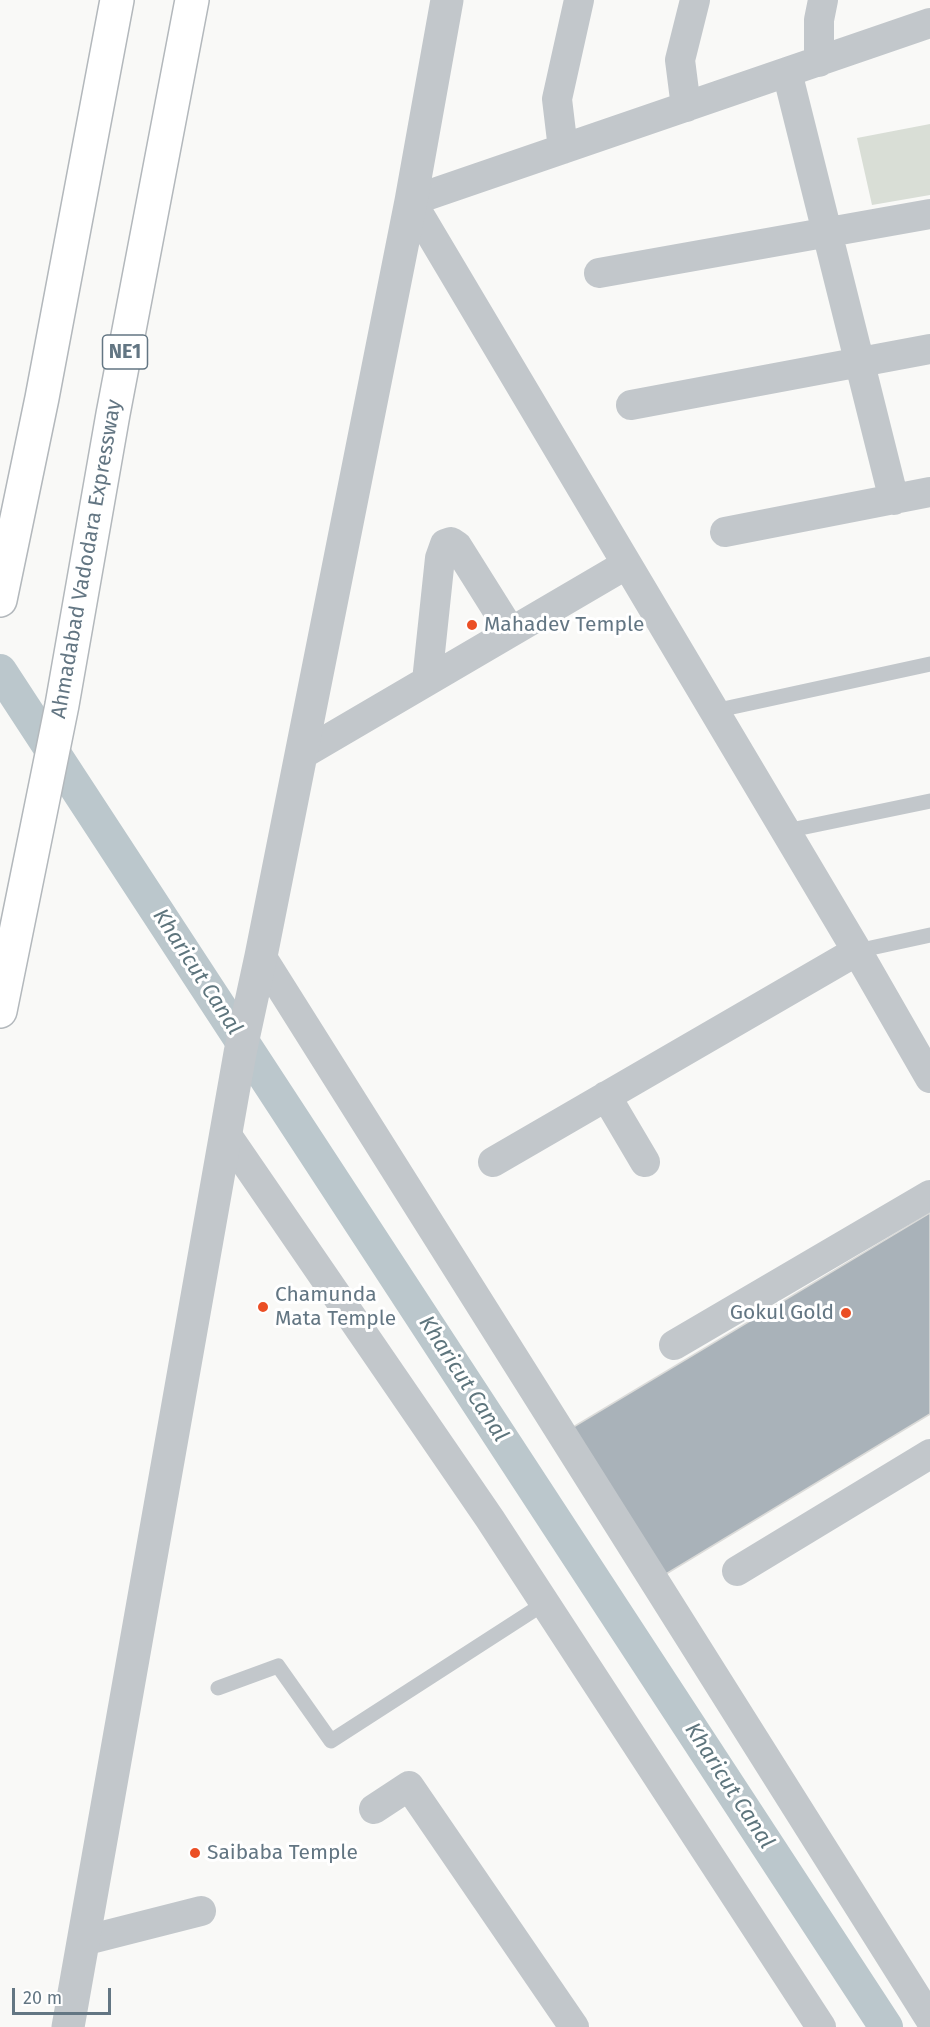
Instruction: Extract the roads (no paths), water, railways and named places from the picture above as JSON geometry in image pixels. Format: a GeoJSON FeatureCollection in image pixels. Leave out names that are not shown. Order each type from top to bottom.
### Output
{"type":"FeatureCollection","features":[{"type":"Feature","properties":{"kind":"highway"},"geometry":{"type":"LineString","coordinates":[[1,596],[42,399],[117,0]]}},
{"type":"Feature","properties":{"kind":"highway","name":"Ahmadabad Vadodara Expressway"},"geometry":{"type":"LineString","coordinates":[[0,1011],[62,705],[115,402],[192,0]]}},
{"type":"Feature","properties":{"kind":"street"},"geometry":{"type":"LineString","coordinates":[[68,2027],[242,1044],[411,201],[447,0]]}},
{"type":"Feature","properties":{"kind":"street"},"geometry":{"type":"LineString","coordinates":[[563,149],[557,99],[579,0]]}},
{"type":"Feature","properties":{"kind":"street"},"geometry":{"type":"LineString","coordinates":[[686,107],[680,60],[694,0]]}},
{"type":"Feature","properties":{"kind":"street"},"geometry":{"type":"LineString","coordinates":[[819,62],[819,20],[823,0]]}},
{"type":"Feature","properties":{"kind":"street"},"geometry":{"type":"LineString","coordinates":[[411,201],[930,23]]}},
{"type":"Feature","properties":{"kind":"street"},"geometry":{"type":"LineString","coordinates":[[787,72],[894,500]]}},
{"type":"Feature","properties":{"kind":"street"},"geometry":{"type":"LineString","coordinates":[[411,201],[786,831],[930,1078]]}},
{"type":"Feature","properties":{"kind":"street"},"geometry":{"type":"LineString","coordinates":[[599,273],[930,214]]}},
{"type":"Feature","properties":{"kind":"street"},"geometry":{"type":"LineString","coordinates":[[631,405],[930,349]]}},
{"type":"Feature","properties":{"kind":"street"},"geometry":{"type":"LineString","coordinates":[[725,532],[930,492]]}},
{"type":"Feature","properties":{"kind":"street"},"geometry":{"type":"LineString","coordinates":[[427,681],[440,558],[445,544],[451,543],[457,546],[512,632]]}},
{"type":"Feature","properties":{"kind":"street"},"geometry":{"type":"LineString","coordinates":[[301,755],[627,564]]}},
{"type":"Feature","properties":{"kind":"street"},"geometry":{"type":"LineString","coordinates":[[493,1162],[857,951]]}},
{"type":"Feature","properties":{"kind":"street"},"geometry":{"type":"LineString","coordinates":[[261,956],[920,1981],[930,2019]]}},
{"type":"Feature","properties":{"kind":"street"},"geometry":{"type":"LineString","coordinates":[[606,1096],[645,1162]]}},
{"type":"Feature","properties":{"kind":"street"},"geometry":{"type":"LineString","coordinates":[[226,1134],[490,1519],[821,2027]]}},
{"type":"Feature","properties":{"kind":"street"},"geometry":{"type":"LineString","coordinates":[[674,1346],[930,1195]]}},
{"type":"Feature","properties":{"kind":"street"},"geometry":{"type":"LineString","coordinates":[[737,1571],[930,1454]]}},
{"type":"Feature","properties":{"kind":"street"},"geometry":{"type":"LineString","coordinates":[[374,1809],[409,1786],[574,2027]]}},
{"type":"Feature","properties":{"kind":"street"},"geometry":{"type":"LineString","coordinates":[[83,1941],[201,1911]]}},
{"type":"Feature","properties":{"kind":"lane"},"geometry":{"type":"LineString","coordinates":[[714,711],[930,664]]}},
{"type":"Feature","properties":{"kind":"lane"},"geometry":{"type":"LineString","coordinates":[[786,831],[930,801]]}},
{"type":"Feature","properties":{"kind":"lane"},"geometry":{"type":"LineString","coordinates":[[857,951],[930,935]]}},
{"type":"Feature","properties":{"kind":"lane"},"geometry":{"type":"LineString","coordinates":[[218,1688],[278,1666],[331,1741],[544,1603]]}},
{"type":"Feature","properties":{"kind":"waterway","name":"Kharicut Canal"},"geometry":{"type":"LineString","coordinates":[[0,671],[886,2027]]}},
{"type":"Feature","properties":{"kind":"place","name":"Mahadev Temple"},"geometry":{"type":"Point","coordinates":[472,625]}},
{"type":"Feature","properties":{"kind":"place","name":"Chamunda Mata Temple"},"geometry":{"type":"Point","coordinates":[263,1307]}},
{"type":"Feature","properties":{"kind":"place","name":"Gokul Gold"},"geometry":{"type":"Point","coordinates":[846,1313]}},
{"type":"Feature","properties":{"kind":"place","name":"Saibaba Temple"},"geometry":{"type":"Point","coordinates":[195,1853]}}]}
